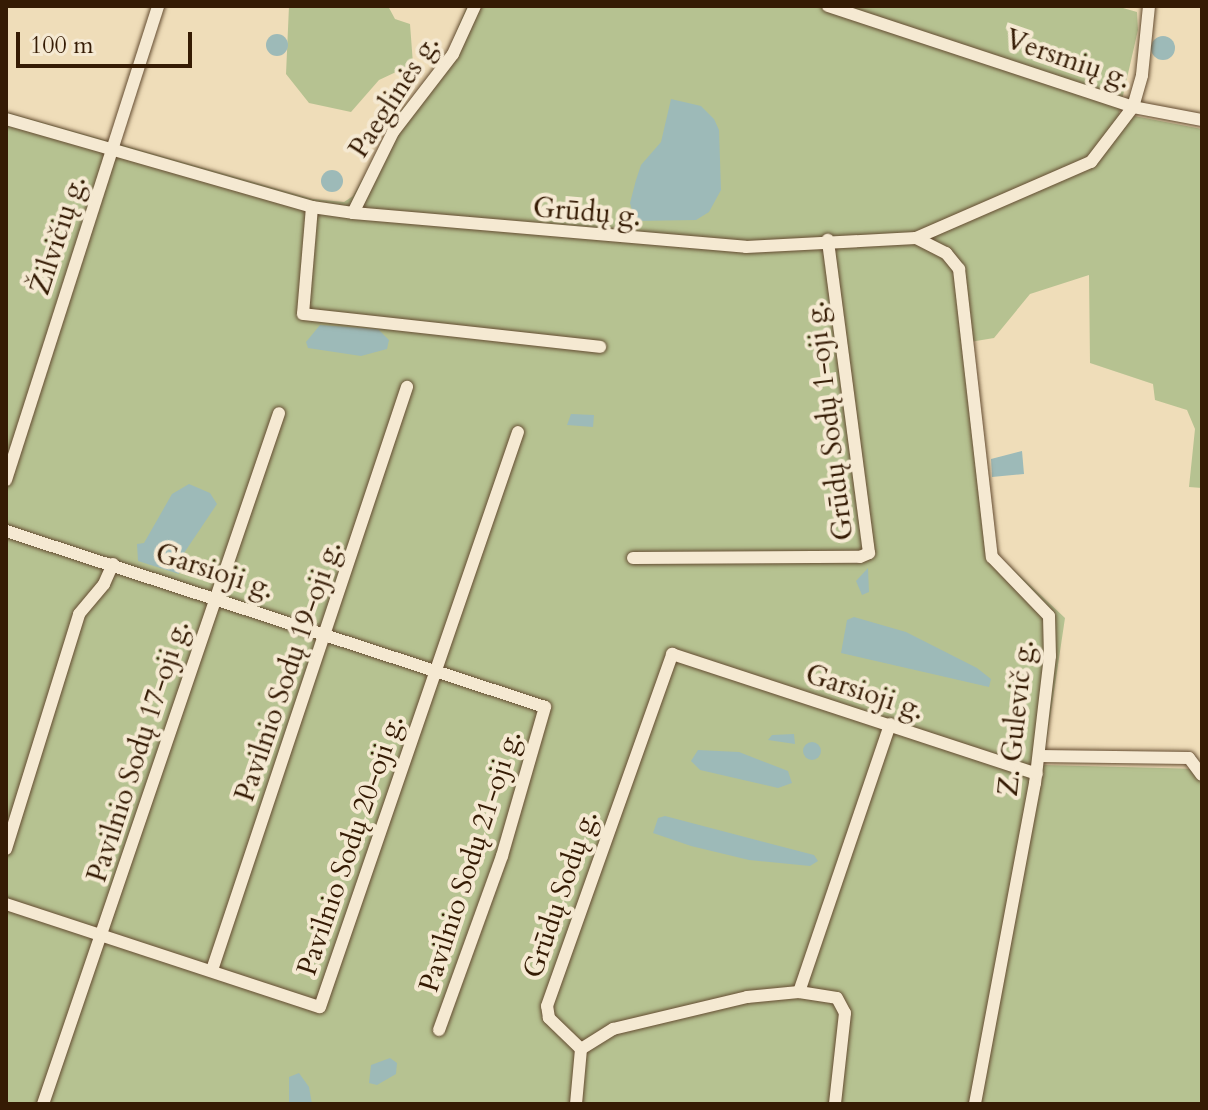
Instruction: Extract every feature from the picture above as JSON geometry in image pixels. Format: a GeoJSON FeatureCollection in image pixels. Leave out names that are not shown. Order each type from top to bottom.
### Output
{"type":"FeatureCollection","features":[{"type":"Feature","properties":{"kind":"street","name":"Žilvičių g."},"geometry":{"type":"LineString","coordinates":[[6,480],[158,6]]}},
{"type":"Feature","properties":{"kind":"street","name":"Paeglinės g."},"geometry":{"type":"LineString","coordinates":[[353,213],[393,132],[453,54],[475,6]]}},
{"type":"Feature","properties":{"kind":"street","name":"Versmių g."},"geometry":{"type":"LineString","coordinates":[[828,6],[1133,107],[1202,120]]}},
{"type":"Feature","properties":{"kind":"street"},"geometry":{"type":"LineString","coordinates":[[1133,107],[1142,75],[1149,6]]}},
{"type":"Feature","properties":{"kind":"street","name":"Grūdų g."},"geometry":{"type":"LineString","coordinates":[[6,119],[312,207],[698,245],[746,247],[828,240],[916,238],[1074,172],[1112,138],[1133,107]]}},
{"type":"Feature","properties":{"kind":"street"},"geometry":{"type":"LineString","coordinates":[[312,207],[303,314],[600,347]]}},
{"type":"Feature","properties":{"kind":"street","name":"Z. Gulevič g."},"geometry":{"type":"LineString","coordinates":[[916,238],[946,253],[959,269],[992,557],[1049,616],[1037,774],[975,1104]]}},
{"type":"Feature","properties":{"kind":"street","name":"Grūdų Sodų 1-oji g."},"geometry":{"type":"LineString","coordinates":[[633,558],[869,553],[828,240]]}},
{"type":"Feature","properties":{"kind":"street","name":"Pavilnio Sodų 19-oji g."},"geometry":{"type":"LineString","coordinates":[[212,970],[407,387]]}},
{"type":"Feature","properties":{"kind":"street","name":"Pavilnio Sodų 17-oji g."},"geometry":{"type":"LineString","coordinates":[[43,1104],[279,413]]}},
{"type":"Feature","properties":{"kind":"street","name":"Pavilnio Sodų 20-oji g."},"geometry":{"type":"LineString","coordinates":[[6,904],[320,1007],[518,432]]}},
{"type":"Feature","properties":{"kind":"street","name":"Garsioji g."},"geometry":{"type":"LineString","coordinates":[[6,531],[326,631],[545,707]]}},
{"type":"Feature","properties":{"kind":"street"},"geometry":{"type":"LineString","coordinates":[[6,849],[79,614],[104,584],[113,564]]}},
{"type":"Feature","properties":{"kind":"street","name":"Garsioji g."},"geometry":{"type":"LineString","coordinates":[[642,738],[672,654],[1037,774]]}},
{"type":"Feature","properties":{"kind":"street","name":"Pavilnio Sodų 21-oji g."},"geometry":{"type":"LineString","coordinates":[[439,1030],[502,856],[545,707]]}},
{"type":"Feature","properties":{"kind":"street"},"geometry":{"type":"LineString","coordinates":[[799,992],[890,724]]}},
{"type":"Feature","properties":{"kind":"street","name":"Grūdų Sodų g."},"geometry":{"type":"LineString","coordinates":[[581,1049],[549,1018],[547,1006],[642,738]]}},
{"type":"Feature","properties":{"kind":"street"},"geometry":{"type":"LineString","coordinates":[[1039,756],[1189,758],[1202,775]]}},
{"type":"Feature","properties":{"kind":"street"},"geometry":{"type":"LineString","coordinates":[[576,1104],[581,1049],[613,1029],[747,997],[799,992],[837,998],[845,1013],[835,1104]]}},
{"type":"Feature","properties":{"kind":"green space"},"geometry":{"type":"Polygon","coordinates":[[[289,6],[388,6],[395,19],[410,24],[413,64],[379,80],[351,112],[309,103],[286,74],[289,6]]]}},
{"type":"Feature","properties":{"kind":"green space"},"geometry":{"type":"Polygon","coordinates":[[[467,6],[1116,6],[1137,12],[1138,30],[1119,113],[1202,129],[1202,488],[1189,487],[1195,429],[1187,410],[1155,400],[1153,384],[1090,363],[1089,275],[1030,294],[994,338],[970,342],[996,553],[1065,618],[1043,765],[1202,769],[1202,1104],[6,1104],[6,112],[313,199],[344,202],[353,196],[401,111],[448,51],[467,6]]]}},
{"type":"Feature","properties":{"kind":"water"},"geometry":{"type":"Polygon","coordinates":[[[273,34],[281,34],[288,45],[281,56],[273,56],[266,49],[266,41],[273,34]]]}},
{"type":"Feature","properties":{"kind":"water"},"geometry":{"type":"Polygon","coordinates":[[[1163,36],[1172,39],[1175,48],[1172,57],[1163,60],[1154,57],[1151,48],[1154,39],[1163,36]]]}},
{"type":"Feature","properties":{"kind":"water"},"geometry":{"type":"Polygon","coordinates":[[[671,99],[701,106],[714,119],[719,130],[721,190],[709,212],[696,220],[635,221],[630,203],[636,180],[641,165],[661,142],[671,99]]]}},
{"type":"Feature","properties":{"kind":"water"},"geometry":{"type":"Polygon","coordinates":[[[332,170],[340,173],[343,181],[340,189],[332,192],[324,189],[321,181],[324,173],[332,170]]]}},
{"type":"Feature","properties":{"kind":"water"},"geometry":{"type":"Polygon","coordinates":[[[320,325],[378,329],[389,340],[387,349],[361,356],[308,348],[306,342],[320,325]]]}},
{"type":"Feature","properties":{"kind":"water"},"geometry":{"type":"Polygon","coordinates":[[[571,414],[594,415],[593,427],[567,425],[571,414]]]}},
{"type":"Feature","properties":{"kind":"water"},"geometry":{"type":"Polygon","coordinates":[[[1022,451],[1024,474],[992,477],[991,459],[1022,451]]]}},
{"type":"Feature","properties":{"kind":"water"},"geometry":{"type":"Polygon","coordinates":[[[189,484],[210,493],[217,504],[180,559],[179,574],[138,561],[137,544],[144,543],[172,494],[189,484]]]}},
{"type":"Feature","properties":{"kind":"water"},"geometry":{"type":"Polygon","coordinates":[[[868,568],[869,592],[862,595],[856,581],[868,568]]]}},
{"type":"Feature","properties":{"kind":"water"},"geometry":{"type":"Polygon","coordinates":[[[854,617],[906,632],[977,668],[991,679],[989,687],[841,653],[847,620],[854,617]]]}},
{"type":"Feature","properties":{"kind":"water"},"geometry":{"type":"Polygon","coordinates":[[[794,734],[795,744],[768,740],[772,735],[794,734]]]}},
{"type":"Feature","properties":{"kind":"water"},"geometry":{"type":"Polygon","coordinates":[[[808,742],[816,742],[821,751],[819,758],[808,760],[803,755],[803,747],[808,742]]]}},
{"type":"Feature","properties":{"kind":"water"},"geometry":{"type":"Polygon","coordinates":[[[698,750],[739,752],[788,771],[792,783],[778,788],[700,770],[691,761],[698,750]]]}},
{"type":"Feature","properties":{"kind":"water"},"geometry":{"type":"Polygon","coordinates":[[[665,816],[814,855],[818,861],[810,866],[749,860],[691,846],[653,833],[658,818],[665,816]]]}},
{"type":"Feature","properties":{"kind":"water"},"geometry":{"type":"Polygon","coordinates":[[[390,1058],[397,1063],[396,1074],[377,1085],[369,1083],[371,1065],[390,1058]]]}},
{"type":"Feature","properties":{"kind":"water"},"geometry":{"type":"Polygon","coordinates":[[[299,1073],[309,1087],[312,1104],[289,1104],[289,1077],[299,1073]]]}}]}
